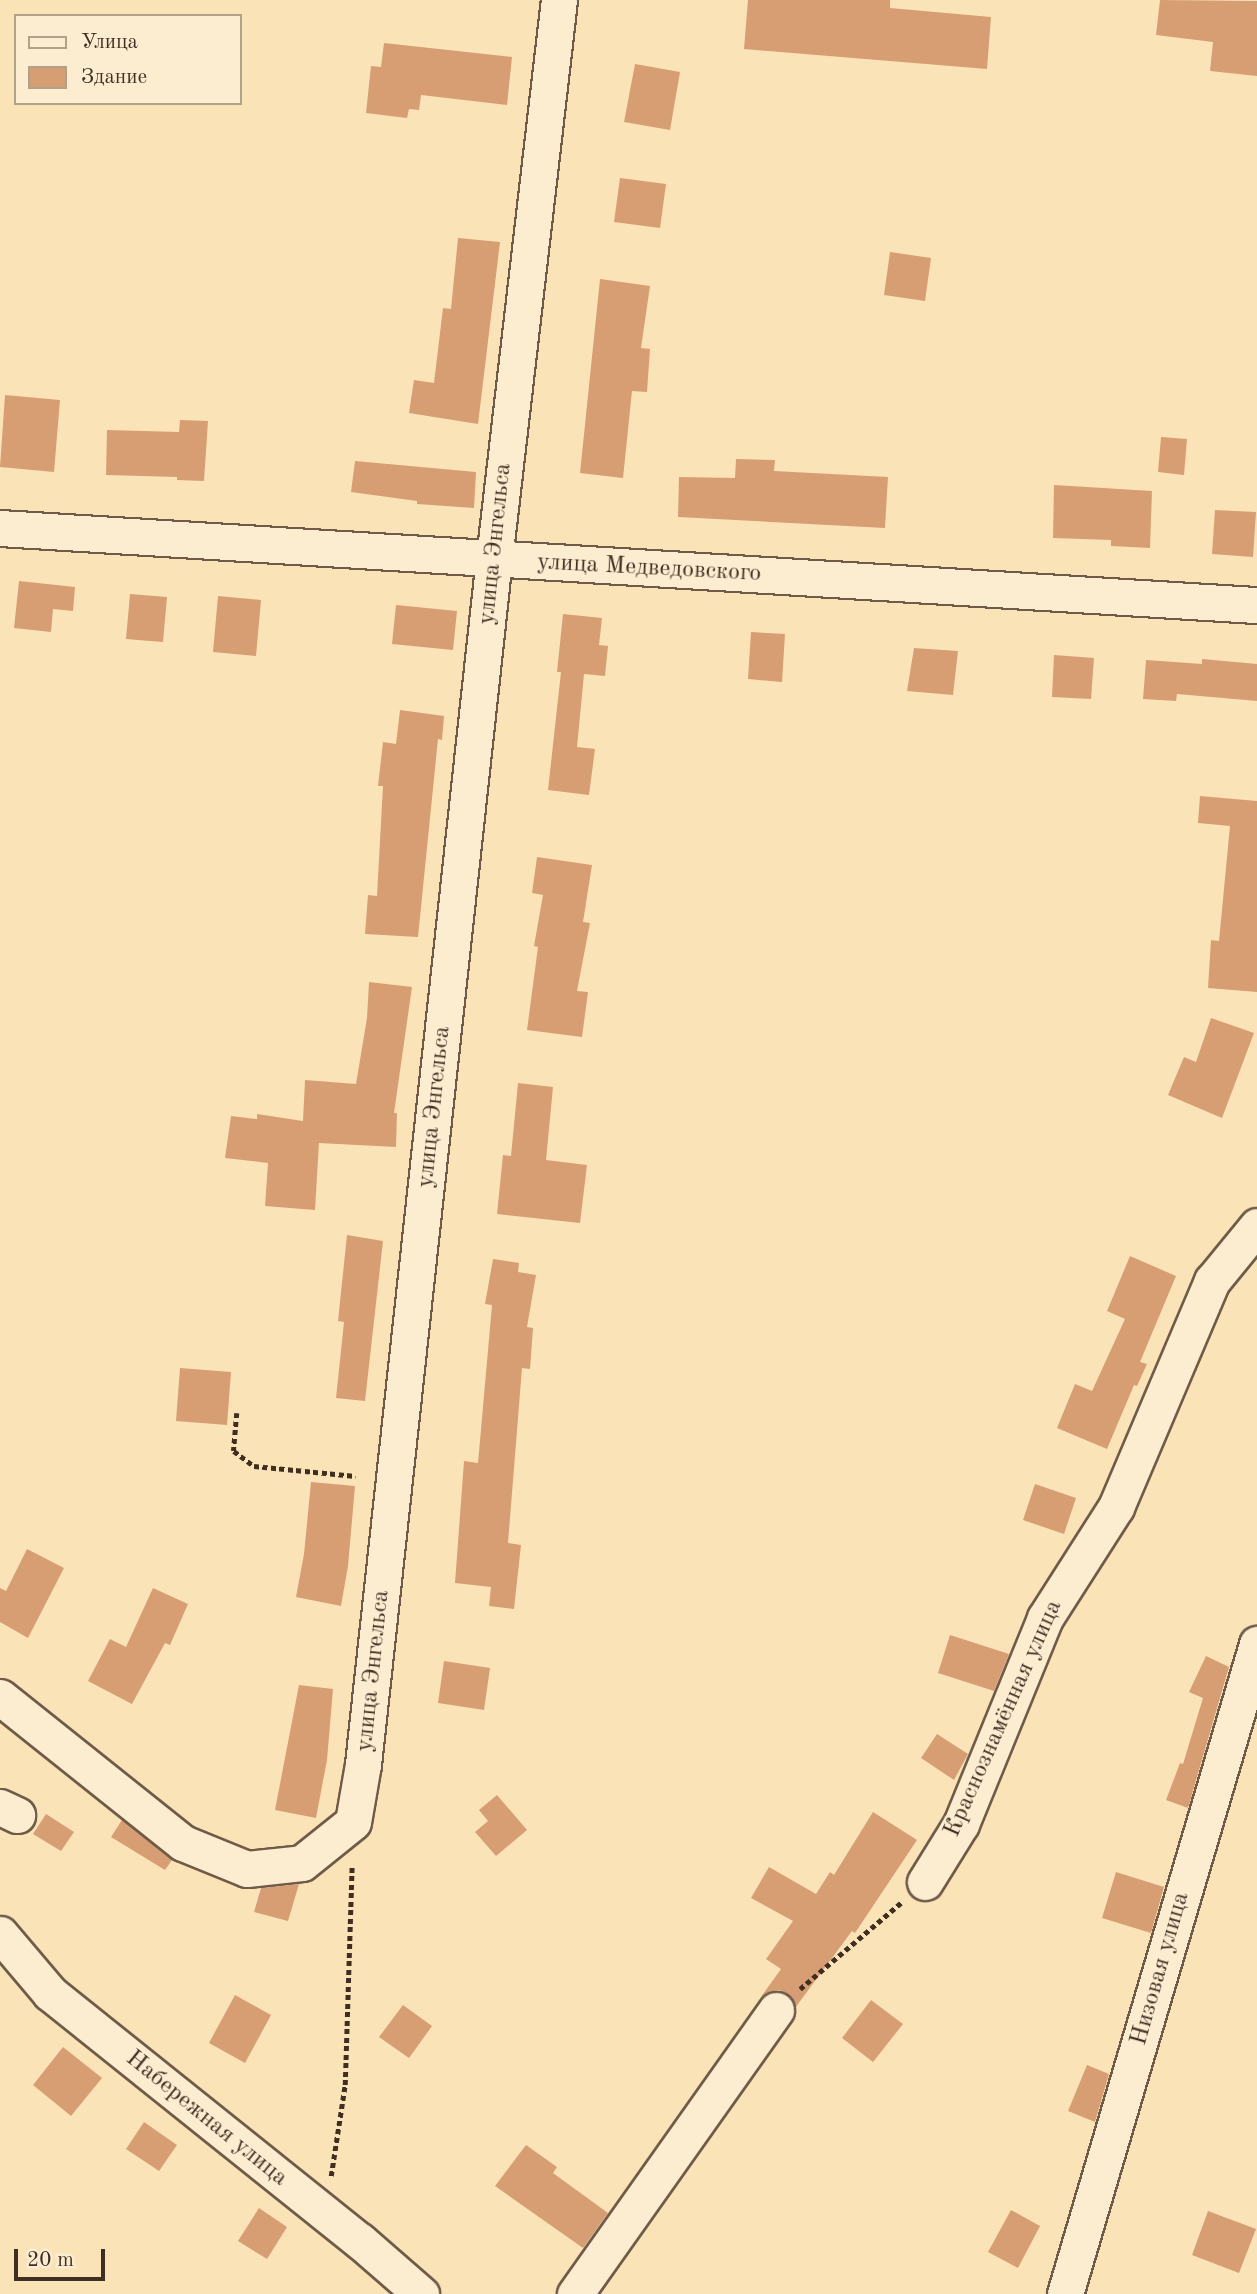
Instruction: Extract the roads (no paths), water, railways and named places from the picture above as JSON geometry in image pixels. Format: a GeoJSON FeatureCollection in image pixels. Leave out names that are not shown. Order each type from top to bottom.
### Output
{"type":"FeatureCollection","features":[{"type":"Feature","properties":{"kind":"street","name":"улица Энгельса"},"geometry":{"type":"LineString","coordinates":[[0,1697],[183,1843],[247,1868],[302,1863],[353,1822],[365,1750],[494,559],[559,0]]}},
{"type":"Feature","properties":{"kind":"street","name":"улица Медведовского"},"geometry":{"type":"LineString","coordinates":[[0,528],[1257,605]]}},
{"type":"Feature","properties":{"kind":"street","name":"Краснознамённая улица"},"geometry":{"type":"LineString","coordinates":[[925,1882],[961,1824],[1045,1618],[1116,1507],[1212,1281],[1257,1226]]}},
{"type":"Feature","properties":{"kind":"street","name":"Низовая улица"},"geometry":{"type":"LineString","coordinates":[[1065,2294],[1257,1644]]}},
{"type":"Feature","properties":{"kind":"street","name":"Набережная улица"},"geometry":{"type":"LineString","coordinates":[[0,1934],[50,1993],[421,2294]]}},
{"type":"Feature","properties":{"kind":"street"},"geometry":{"type":"LineString","coordinates":[[575,2294],[776,2010]]}}]}
